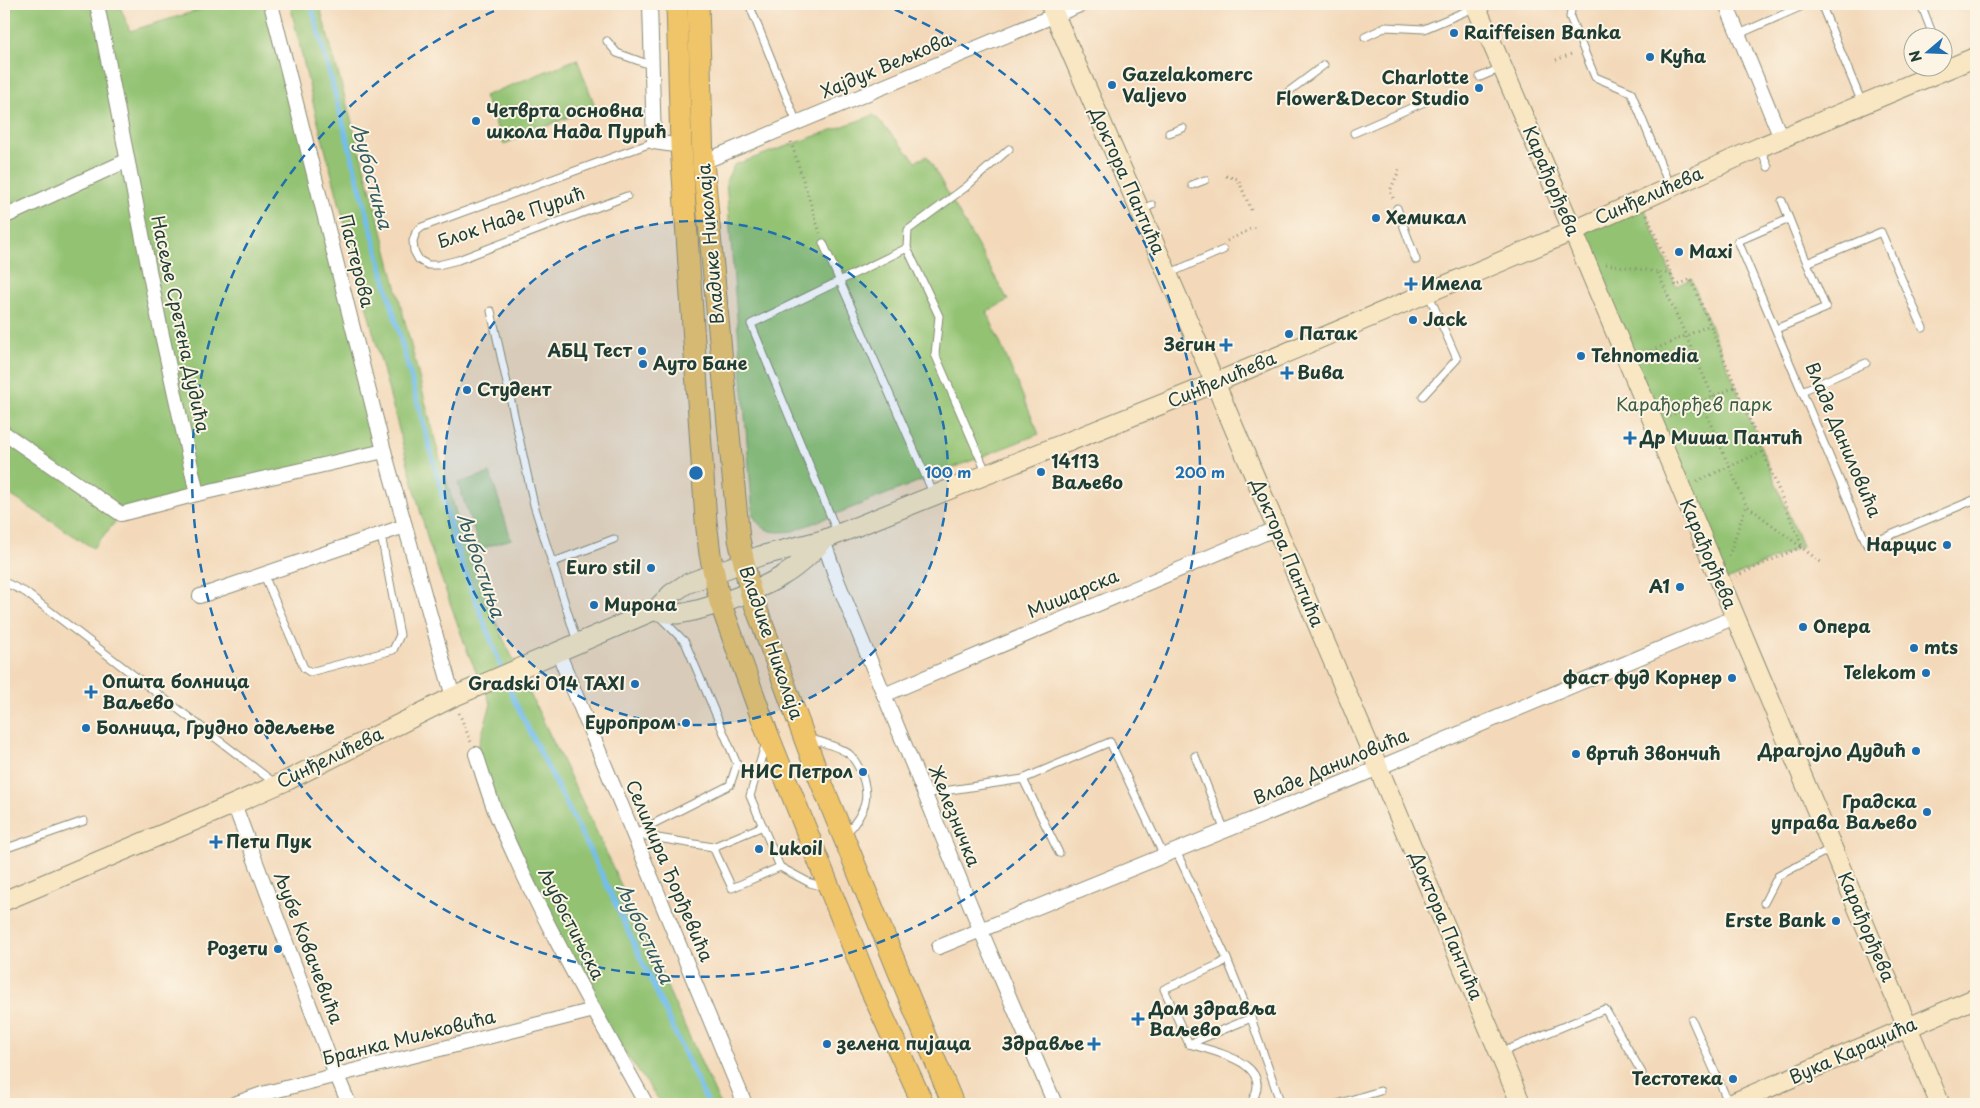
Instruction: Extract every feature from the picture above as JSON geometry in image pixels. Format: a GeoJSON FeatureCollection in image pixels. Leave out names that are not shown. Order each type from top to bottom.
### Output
{"type":"FeatureCollection","features":[{"type":"Feature","properties":{"kind":"main road","name":"Владике Николаја"},"geometry":{"type":"LineString","coordinates":[[676,4],[681,146],[706,521],[720,602],[768,735],[829,888],[866,979],[923,1104]]}},
{"type":"Feature","properties":{"kind":"main road","name":"Владике Николаја"},"geometry":{"type":"LineString","coordinates":[[698,4],[703,162],[739,539],[750,590],[803,736],[843,838],[953,1104]]}},
{"type":"Feature","properties":{"kind":"street","name":"Насеље Сретена Дудића"},"geometry":{"type":"LineString","coordinates":[[97,4],[126,161],[197,494]]}},
{"type":"Feature","properties":{"kind":"street","name":"Пастерова"},"geometry":{"type":"LineString","coordinates":[[271,4],[384,451],[452,697]]}},
{"type":"Feature","properties":{"kind":"street"},"geometry":{"type":"LineString","coordinates":[[650,4],[654,142]]}},
{"type":"Feature","properties":{"kind":"street","name":"Хајдук Вељкова"},"geometry":{"type":"LineString","coordinates":[[703,162],[792,125],[1052,10],[1082,4]]}},
{"type":"Feature","properties":{"kind":"street"},"geometry":{"type":"LineString","coordinates":[[1726,4],[1781,138]]}},
{"type":"Feature","properties":{"kind":"street","name":"Карађорђева"},"geometry":{"type":"LineString","coordinates":[[1476,5],[1909,1026],[1940,1104]]}},
{"type":"Feature","properties":{"kind":"street","name":"Доктора Пантића"},"geometry":{"type":"LineString","coordinates":[[1052,10],[1146,208],[1168,274],[1521,1104]]}},
{"type":"Feature","properties":{"kind":"street","name":"Синђелићева"},"geometry":{"type":"LineString","coordinates":[[4,901],[277,785],[452,697],[654,610],[671,594],[686,584],[774,552],[831,537],[1215,383],[1573,231],[1946,66],[1976,56]]}},
{"type":"Feature","properties":{"kind":"street","name":"Блок Наде Пурић"},"geometry":{"type":"LineString","coordinates":[[654,142],[681,146]]}},
{"type":"Feature","properties":{"kind":"street"},"geometry":{"type":"LineString","coordinates":[[4,217],[126,161]]}},
{"type":"Feature","properties":{"kind":"street"},"geometry":{"type":"LineString","coordinates":[[4,433],[121,514],[197,494],[384,451]]}},
{"type":"Feature","properties":{"kind":"street"},"geometry":{"type":"LineString","coordinates":[[200,596],[405,526]]}},
{"type":"Feature","properties":{"kind":"street","name":"Мишарска"},"geometry":{"type":"LineString","coordinates":[[884,695],[1277,528]]}},
{"type":"Feature","properties":{"kind":"street","name":"Синђелићева"},"geometry":{"type":"LineString","coordinates":[[654,610],[677,614],[720,602],[750,590],[782,576],[831,537]]}},
{"type":"Feature","properties":{"kind":"street","name":"Железничка"},"geometry":{"type":"LineString","coordinates":[[831,537],[884,695],[981,931],[1056,1104]]}},
{"type":"Feature","properties":{"kind":"street","name":"Владе Даниловића"},"geometry":{"type":"LineString","coordinates":[[939,947],[1378,768],[1735,617]]}},
{"type":"Feature","properties":{"kind":"street","name":"Селимира Ђорђевића"},"geometry":{"type":"LineString","coordinates":[[558,652],[745,1104]]}},
{"type":"Feature","properties":{"kind":"street","name":"Љубостињска"},"geometry":{"type":"LineString","coordinates":[[476,754],[496,813],[513,851],[594,1010],[645,1104]]}},
{"type":"Feature","properties":{"kind":"street","name":"Љубе Ковачевића"},"geometry":{"type":"LineString","coordinates":[[234,804],[349,1104]]}},
{"type":"Feature","properties":{"kind":"street","name":"Вука Караџића"},"geometry":{"type":"LineString","coordinates":[[1730,1104],[1976,998]]}},
{"type":"Feature","properties":{"kind":"street","name":"Бранка Миљковића"},"geometry":{"type":"LineString","coordinates":[[234,1104],[262,1094],[594,1010]]}},
{"type":"Feature","properties":{"kind":"lane"},"geometry":{"type":"LineString","coordinates":[[749,4],[792,125]]}},
{"type":"Feature","properties":{"kind":"lane"},"geometry":{"type":"LineString","coordinates":[[1572,4],[1570,17],[1595,76],[1631,92],[1670,187]]}},
{"type":"Feature","properties":{"kind":"lane"},"geometry":{"type":"LineString","coordinates":[[1739,34],[1808,4]]}},
{"type":"Feature","properties":{"kind":"lane"},"geometry":{"type":"LineString","coordinates":[[1821,4],[1862,104]]}},
{"type":"Feature","properties":{"kind":"lane"},"geometry":{"type":"LineString","coordinates":[[1921,4],[1930,28]]}},
{"type":"Feature","properties":{"kind":"lane"},"geometry":{"type":"LineString","coordinates":[[1366,37],[1386,26],[1424,29],[1476,5]]}},
{"type":"Feature","properties":{"kind":"lane"},"geometry":{"type":"LineString","coordinates":[[607,41],[617,53],[653,66]]}},
{"type":"Feature","properties":{"kind":"lane"},"geometry":{"type":"LineString","coordinates":[[1284,95],[1324,65]]}},
{"type":"Feature","properties":{"kind":"lane"},"geometry":{"type":"LineString","coordinates":[[1480,77],[1502,68]]}},
{"type":"Feature","properties":{"kind":"lane"},"geometry":{"type":"LineString","coordinates":[[1354,133],[1438,96]]}},
{"type":"Feature","properties":{"kind":"lane"},"geometry":{"type":"LineString","coordinates":[[1169,133],[1183,128]]}},
{"type":"Feature","properties":{"kind":"lane","name":"Блок Наде Пурић"},"geometry":{"type":"LineString","coordinates":[[627,196],[458,260],[428,265],[419,260],[414,251],[413,241],[416,232],[422,227],[654,142]]}},
{"type":"Feature","properties":{"kind":"lane"},"geometry":{"type":"LineString","coordinates":[[1760,147],[1768,167]]}},
{"type":"Feature","properties":{"kind":"lane"},"geometry":{"type":"LineString","coordinates":[[987,475],[935,354],[939,316],[908,248],[908,230],[966,187],[1009,149]]}},
{"type":"Feature","properties":{"kind":"lane"},"geometry":{"type":"LineString","coordinates":[[1192,185],[1205,180]]}},
{"type":"Feature","properties":{"kind":"lane"},"geometry":{"type":"LineString","coordinates":[[1776,329],[1826,308],[1782,201]]}},
{"type":"Feature","properties":{"kind":"lane"},"geometry":{"type":"LineString","coordinates":[[1397,208],[1416,260]]}},
{"type":"Feature","properties":{"kind":"lane","name":"Владе Даниловића"},"geometry":{"type":"LineString","coordinates":[[1789,219],[1738,241],[1867,545],[1976,498]]}},
{"type":"Feature","properties":{"kind":"lane"},"geometry":{"type":"LineString","coordinates":[[1807,263],[1882,232],[1923,328]]}},
{"type":"Feature","properties":{"kind":"lane"},"geometry":{"type":"LineString","coordinates":[[823,243],[934,496]]}},
{"type":"Feature","properties":{"kind":"lane"},"geometry":{"type":"LineString","coordinates":[[831,537],[751,324],[908,248]]}},
{"type":"Feature","properties":{"kind":"lane"},"geometry":{"type":"LineString","coordinates":[[1168,274],[1222,250]]}},
{"type":"Feature","properties":{"kind":"lane"},"geometry":{"type":"LineString","coordinates":[[1423,396],[1457,358],[1428,292]]}},
{"type":"Feature","properties":{"kind":"lane"},"geometry":{"type":"LineString","coordinates":[[491,311],[534,506],[577,643]]}},
{"type":"Feature","properties":{"kind":"lane"},"geometry":{"type":"LineString","coordinates":[[1802,391],[1866,362]]}},
{"type":"Feature","properties":{"kind":"lane"},"geometry":{"type":"LineString","coordinates":[[264,575],[304,668],[310,672],[393,650],[400,635],[381,535]]}},
{"type":"Feature","properties":{"kind":"lane"},"geometry":{"type":"LineString","coordinates":[[551,563],[614,539]]}},
{"type":"Feature","properties":{"kind":"lane"},"geometry":{"type":"LineString","coordinates":[[4,582],[26,592],[277,785]]}},
{"type":"Feature","properties":{"kind":"lane"},"geometry":{"type":"LineString","coordinates":[[633,834],[730,785],[737,764],[685,642],[665,624],[654,610]]}},
{"type":"Feature","properties":{"kind":"lane"},"geometry":{"type":"LineString","coordinates":[[768,735],[750,796],[780,867],[810,884],[829,888]]}},
{"type":"Feature","properties":{"kind":"lane"},"geometry":{"type":"LineString","coordinates":[[803,736],[849,754],[856,761],[862,776],[866,788],[866,801],[863,811],[843,838]]}},
{"type":"Feature","properties":{"kind":"lane"},"geometry":{"type":"LineString","coordinates":[[924,794],[1023,779],[1110,742],[1156,834],[1170,853],[1227,959],[1251,1018],[1281,1104]]}},
{"type":"Feature","properties":{"kind":"lane"},"geometry":{"type":"LineString","coordinates":[[1194,756],[1225,831]]}},
{"type":"Feature","properties":{"kind":"lane"},"geometry":{"type":"LineString","coordinates":[[1023,779],[1059,853]]}},
{"type":"Feature","properties":{"kind":"lane"},"geometry":{"type":"LineString","coordinates":[[4,849],[84,821]]}},
{"type":"Feature","properties":{"kind":"lane"},"geometry":{"type":"LineString","coordinates":[[633,834],[713,847],[763,826]]}},
{"type":"Feature","properties":{"kind":"lane"},"geometry":{"type":"LineString","coordinates":[[713,847],[732,888],[780,867]]}},
{"type":"Feature","properties":{"kind":"lane"},"geometry":{"type":"LineString","coordinates":[[1764,903],[1778,876],[1833,848]]}},
{"type":"Feature","properties":{"kind":"lane"},"geometry":{"type":"LineString","coordinates":[[1227,959],[1220,964],[1164,989],[1189,1044],[1232,1056],[1249,1068],[1254,1076],[1256,1085],[1255,1095],[1250,1104]]}},
{"type":"Feature","properties":{"kind":"lane"},"geometry":{"type":"LineString","coordinates":[[1500,1053],[1604,1009],[1642,1073]]}},
{"type":"Feature","properties":{"kind":"lane"},"geometry":{"type":"LineString","coordinates":[[1189,1044],[1251,1018]]}},
{"type":"Feature","properties":{"kind":"lane"},"geometry":{"type":"LineString","coordinates":[[1692,1020],[1730,1104]]}},
{"type":"Feature","properties":{"kind":"lane"},"geometry":{"type":"LineString","coordinates":[[1337,1104],[1380,1091]]}},
{"type":"Feature","properties":{"kind":"path"},"geometry":{"type":"LineString","coordinates":[[1556,60],[1584,49]]}},
{"type":"Feature","properties":{"kind":"path"},"geometry":{"type":"LineString","coordinates":[[792,125],[823,243]]}},
{"type":"Feature","properties":{"kind":"path"},"geometry":{"type":"LineString","coordinates":[[1397,208],[1390,190],[1400,168]]}},
{"type":"Feature","properties":{"kind":"path"},"geometry":{"type":"LineString","coordinates":[[1226,176],[1238,179],[1250,210]]}},
{"type":"Feature","properties":{"kind":"path"},"geometry":{"type":"LineString","coordinates":[[1641,200],[1676,286],[1690,279],[1802,546]]}},
{"type":"Feature","properties":{"kind":"path"},"geometry":{"type":"LineString","coordinates":[[1222,250],[1228,239],[1258,226]]}},
{"type":"Feature","properties":{"kind":"path"},"geometry":{"type":"LineString","coordinates":[[1585,260],[1671,274]]}},
{"type":"Feature","properties":{"kind":"path"},"geometry":{"type":"LineString","coordinates":[[1658,273],[1713,397]]}},
{"type":"Feature","properties":{"kind":"path"},"geometry":{"type":"LineString","coordinates":[[1628,361],[1710,325]]}},
{"type":"Feature","properties":{"kind":"path"},"geometry":{"type":"LineString","coordinates":[[1653,422],[1735,387]]}},
{"type":"Feature","properties":{"kind":"path"},"geometry":{"type":"LineString","coordinates":[[1701,402],[1746,505],[1822,562]]}},
{"type":"Feature","properties":{"kind":"path"},"geometry":{"type":"LineString","coordinates":[[1681,488],[1762,452]]}},
{"type":"Feature","properties":{"kind":"path"},"geometry":{"type":"LineString","coordinates":[[1720,583],[1746,505]]}},
{"type":"Feature","properties":{"kind":"path"},"geometry":{"type":"LineString","coordinates":[[1720,583],[1802,546]]}},
{"type":"Feature","properties":{"kind":"path"},"geometry":{"type":"LineString","coordinates":[[452,697],[476,754]]}},
{"type":"Feature","properties":{"kind":"green space"},"geometry":{"type":"Polygon","coordinates":[[[4,4],[119,4],[130,31],[219,4],[271,4],[384,451],[122,514],[93,548],[4,491],[4,4]]]}},
{"type":"Feature","properties":{"kind":"green space"},"geometry":{"type":"Polygon","coordinates":[[[290,4],[319,4],[382,231],[436,444],[465,544],[500,632],[594,826],[720,1104],[662,1104],[594,1010],[532,890],[476,754],[491,704],[468,653],[429,544],[314,107],[290,4]]]}},
{"type":"Feature","properties":{"kind":"green space"},"geometry":{"type":"Polygon","coordinates":[[[577,59],[595,106],[504,144],[484,96],[577,59]]]}},
{"type":"Feature","properties":{"kind":"green space"},"geometry":{"type":"Polygon","coordinates":[[[874,115],[916,161],[927,156],[1008,300],[987,312],[1039,434],[793,531],[775,532],[761,525],[753,515],[726,181],[734,165],[874,115]]]}},
{"type":"Feature","properties":{"kind":"green space","name":"Карађорђев парк"},"geometry":{"type":"Polygon","coordinates":[[[1641,200],[1676,286],[1691,279],[1802,546],[1720,583],[1573,231],[1641,200]]]}},
{"type":"Feature","properties":{"kind":"green space"},"geometry":{"type":"Polygon","coordinates":[[[490,473],[511,539],[480,549],[458,483],[490,473]]]}},
{"type":"Feature","properties":{"kind":"waterway","name":"Љубостиња"},"geometry":{"type":"LineString","coordinates":[[311,4],[459,557],[514,700],[603,877],[708,1104]]}},
{"type":"Feature","properties":{"kind":"place","name":"Raiffeisen Banka"},"geometry":{"type":"Point","coordinates":[1454,33]}},
{"type":"Feature","properties":{"kind":"place","name":"Кућа"},"geometry":{"type":"Point","coordinates":[1650,57]}},
{"type":"Feature","properties":{"kind":"place","name":"Gazelakomerc Valjevo"},"geometry":{"type":"Point","coordinates":[1112,85]}},
{"type":"Feature","properties":{"kind":"place","name":"Charlotte Flower&Decor Studio"},"geometry":{"type":"Point","coordinates":[1479,88]}},
{"type":"Feature","properties":{"kind":"place","name":"Четврта основна школа Нада Пурић"},"geometry":{"type":"Point","coordinates":[476,121]}},
{"type":"Feature","properties":{"kind":"place","name":"Хемикал"},"geometry":{"type":"Point","coordinates":[1376,218]}},
{"type":"Feature","properties":{"kind":"place","name":"Maxi"},"geometry":{"type":"Point","coordinates":[1679,252]}},
{"type":"Feature","properties":{"kind":"place","name":"Имела"},"geometry":{"type":"Point","coordinates":[1411,284]}},
{"type":"Feature","properties":{"kind":"place","name":"Jack"},"geometry":{"type":"Point","coordinates":[1413,320]}},
{"type":"Feature","properties":{"kind":"place","name":"Патак"},"geometry":{"type":"Point","coordinates":[1289,334]}},
{"type":"Feature","properties":{"kind":"place","name":"Зегин"},"geometry":{"type":"Point","coordinates":[1226,345]}},
{"type":"Feature","properties":{"kind":"place","name":"АБЦ Тест"},"geometry":{"type":"Point","coordinates":[642,351]}},
{"type":"Feature","properties":{"kind":"place","name":"Tehnomedia"},"geometry":{"type":"Point","coordinates":[1581,356]}},
{"type":"Feature","properties":{"kind":"place","name":"Ауто Бане"},"geometry":{"type":"Point","coordinates":[643,364]}},
{"type":"Feature","properties":{"kind":"place","name":"Вива"},"geometry":{"type":"Point","coordinates":[1287,373]}},
{"type":"Feature","properties":{"kind":"place","name":"Студент"},"geometry":{"type":"Point","coordinates":[467,390]}},
{"type":"Feature","properties":{"kind":"place","name":"Др Миша Пантић"},"geometry":{"type":"Point","coordinates":[1630,438]}},
{"type":"Feature","properties":{"kind":"place","name":"14113 Ваљево"},"geometry":{"type":"Point","coordinates":[1041,472]}},
{"type":"Feature","properties":{"kind":"place","name":"Нарцис"},"geometry":{"type":"Point","coordinates":[1947,545]}},
{"type":"Feature","properties":{"kind":"place","name":"Euro stil"},"geometry":{"type":"Point","coordinates":[651,568]}},
{"type":"Feature","properties":{"kind":"place","name":"A1"},"geometry":{"type":"Point","coordinates":[1680,587]}},
{"type":"Feature","properties":{"kind":"place","name":"Мирона"},"geometry":{"type":"Point","coordinates":[594,605]}},
{"type":"Feature","properties":{"kind":"place","name":"Опера"},"geometry":{"type":"Point","coordinates":[1803,627]}},
{"type":"Feature","properties":{"kind":"place","name":"mts"},"geometry":{"type":"Point","coordinates":[1914,648]}},
{"type":"Feature","properties":{"kind":"place","name":"Telekom"},"geometry":{"type":"Point","coordinates":[1926,673]}},
{"type":"Feature","properties":{"kind":"place","name":"фаст фуд Корнер"},"geometry":{"type":"Point","coordinates":[1732,678]}},
{"type":"Feature","properties":{"kind":"place","name":"Gradski 014 TAXI"},"geometry":{"type":"Point","coordinates":[635,684]}},
{"type":"Feature","properties":{"kind":"place","name":"Општа болница Ваљево"},"geometry":{"type":"Point","coordinates":[91,692]}},
{"type":"Feature","properties":{"kind":"place","name":"Еуропром"},"geometry":{"type":"Point","coordinates":[686,723]}},
{"type":"Feature","properties":{"kind":"place","name":"Болница, Грудно одељење"},"geometry":{"type":"Point","coordinates":[86,728]}},
{"type":"Feature","properties":{"kind":"place","name":"Драгојло Дудић"},"geometry":{"type":"Point","coordinates":[1916,751]}},
{"type":"Feature","properties":{"kind":"place","name":"вртић Звончић"},"geometry":{"type":"Point","coordinates":[1576,754]}},
{"type":"Feature","properties":{"kind":"place","name":"НИС Петрол"},"geometry":{"type":"Point","coordinates":[863,772]}},
{"type":"Feature","properties":{"kind":"place","name":"Градска управа Ваљево"},"geometry":{"type":"Point","coordinates":[1927,812]}},
{"type":"Feature","properties":{"kind":"place","name":"Пети Пук"},"geometry":{"type":"Point","coordinates":[216,842]}},
{"type":"Feature","properties":{"kind":"place","name":"Lukoil"},"geometry":{"type":"Point","coordinates":[759,849]}},
{"type":"Feature","properties":{"kind":"place","name":"Erste Bank"},"geometry":{"type":"Point","coordinates":[1836,921]}},
{"type":"Feature","properties":{"kind":"place","name":"Розети"},"geometry":{"type":"Point","coordinates":[278,949]}},
{"type":"Feature","properties":{"kind":"place","name":"Дом здравља Ваљево"},"geometry":{"type":"Point","coordinates":[1138,1019]}},
{"type":"Feature","properties":{"kind":"place","name":"зелена пијаца"},"geometry":{"type":"Point","coordinates":[827,1044]}},
{"type":"Feature","properties":{"kind":"place","name":"Здравље"},"geometry":{"type":"Point","coordinates":[1094,1044]}},
{"type":"Feature","properties":{"kind":"place","name":"Тестотека"},"geometry":{"type":"Point","coordinates":[1733,1079]}}]}
